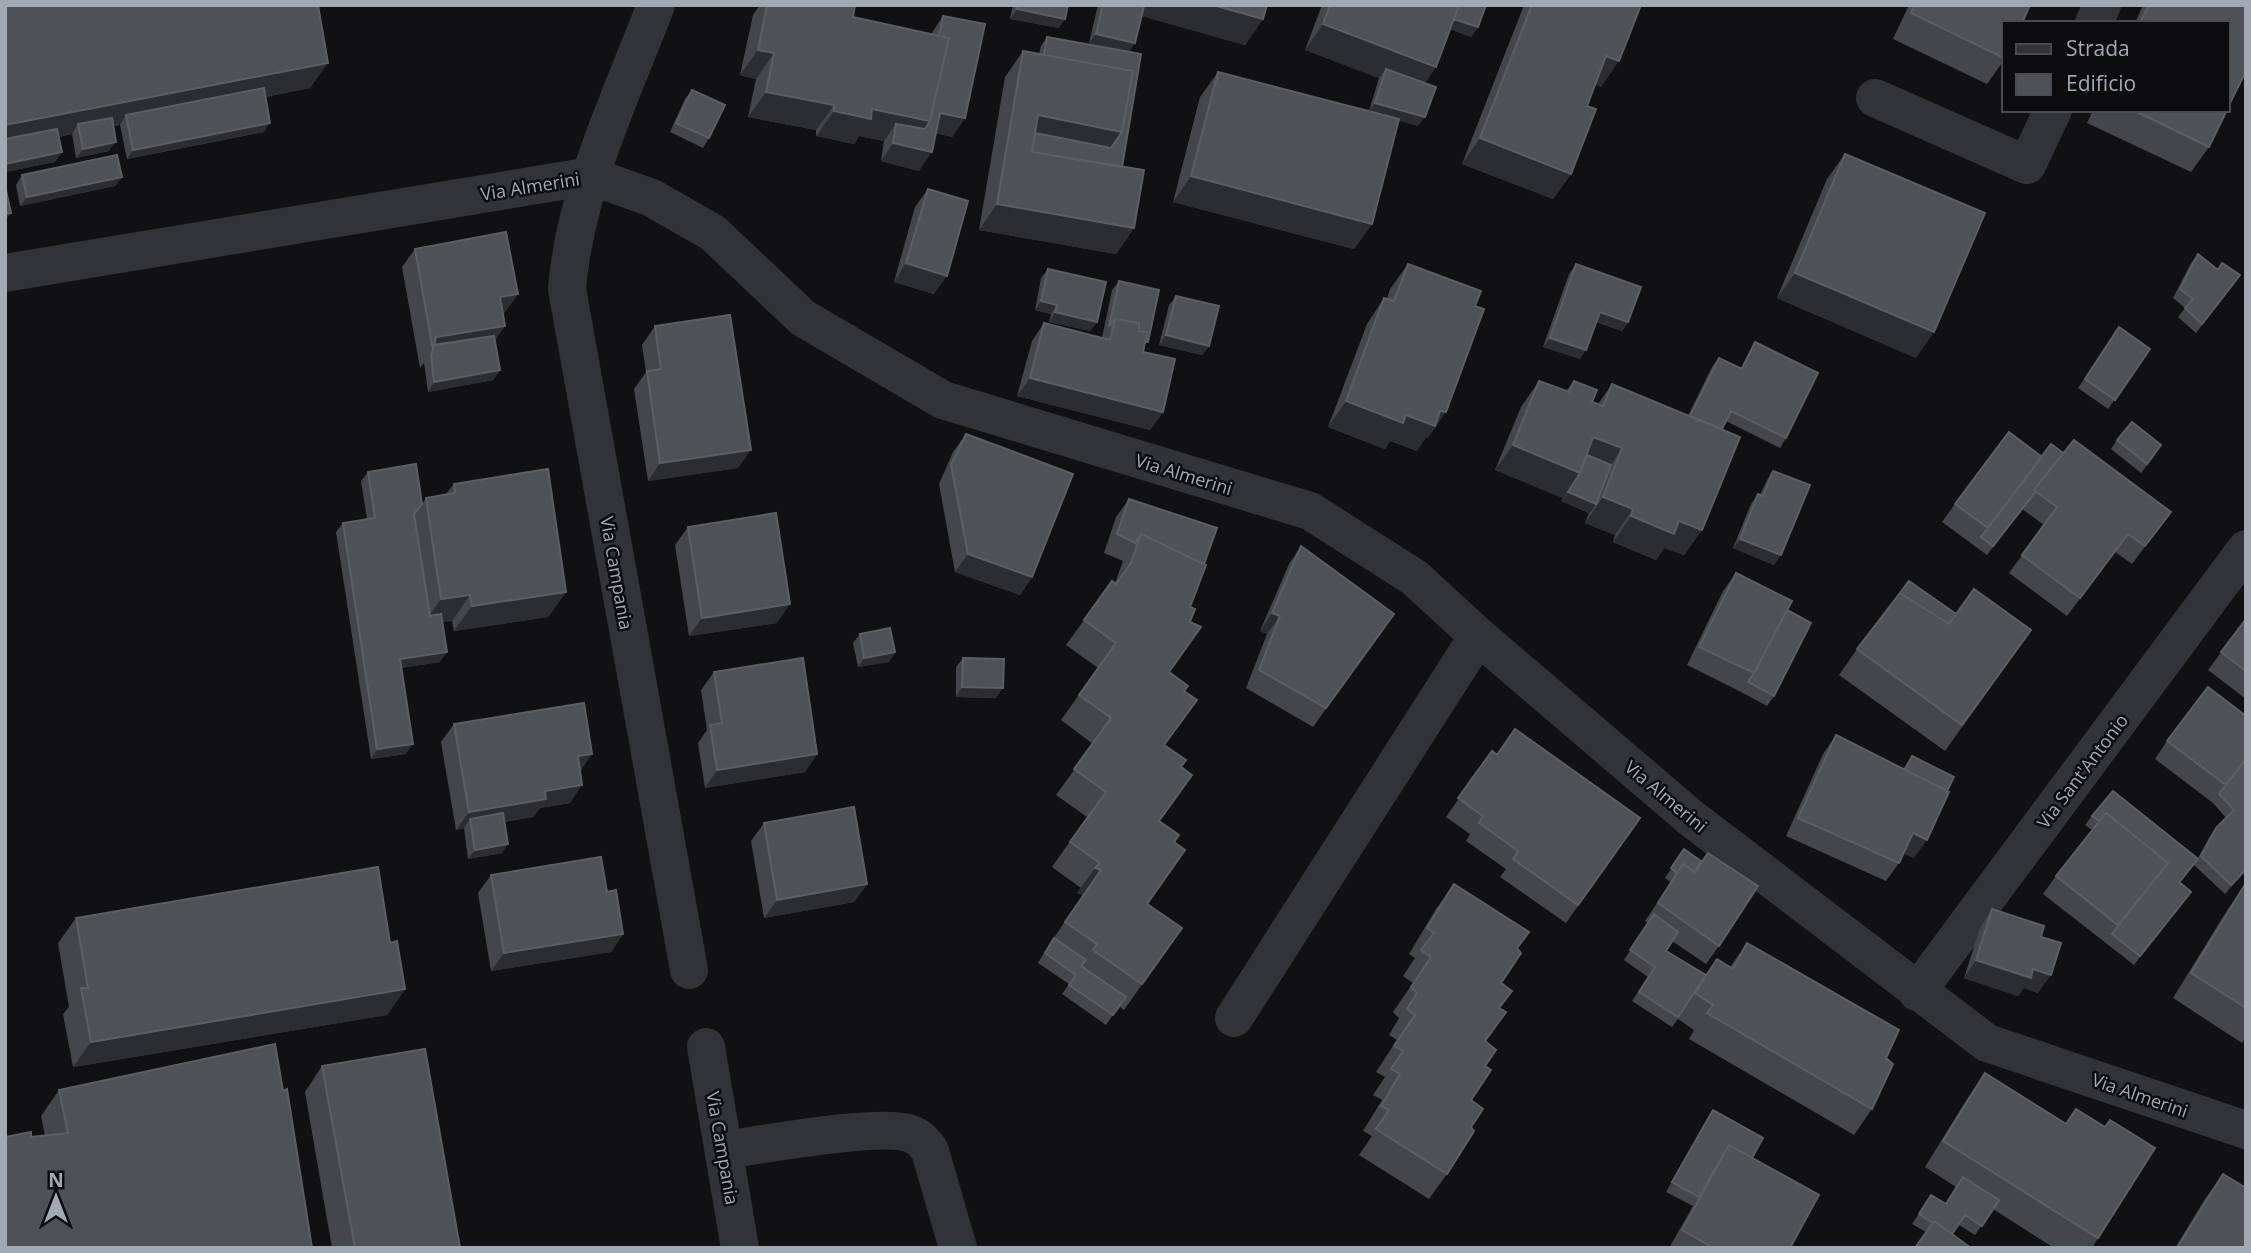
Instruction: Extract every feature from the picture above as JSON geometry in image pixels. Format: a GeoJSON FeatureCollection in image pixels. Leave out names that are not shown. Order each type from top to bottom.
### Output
{"type":"FeatureCollection","features":[{"type":"Feature","properties":{"kind":"street","name":"Via Campania"},"geometry":{"type":"LineString","coordinates":[[656,5],[591,176],[570,251],[567,289],[689,970]]}},
{"type":"Feature","properties":{"kind":"street"},"geometry":{"type":"LineString","coordinates":[[2095,21],[2102,5]]}},
{"type":"Feature","properties":{"kind":"street"},"geometry":{"type":"LineString","coordinates":[[1875,98],[2027,165],[2052,112]]}},
{"type":"Feature","properties":{"kind":"street","name":"Via Almerini"},"geometry":{"type":"LineString","coordinates":[[5,273],[591,176],[652,198],[713,233],[803,318],[943,401],[1310,512],[1415,578],[1478,636],[1691,818],[1987,1043],[2246,1130]]}},
{"type":"Feature","properties":{"kind":"street","name":"Via Sant'Antonio"},"geometry":{"type":"LineString","coordinates":[[1917,992],[2246,549]]}},
{"type":"Feature","properties":{"kind":"street"},"geometry":{"type":"LineString","coordinates":[[1234,1018],[1478,636]]}},
{"type":"Feature","properties":{"kind":"street","name":"Via Campania"},"geometry":{"type":"LineString","coordinates":[[706,1047],[740,1248]]}},
{"type":"Feature","properties":{"kind":"street"},"geometry":{"type":"LineString","coordinates":[[724,1150],[879,1130],[911,1134],[922,1140],[930,1151],[958,1248]]}},
{"type":"Feature","properties":{"kind":"building"},"geometry":{"type":"Polygon","coordinates":[[[5,5],[318,5],[328,63],[5,125],[5,5]]]}},
{"type":"Feature","properties":{"kind":"building"},"geometry":{"type":"Polygon","coordinates":[[[767,5],[855,5],[853,17],[949,38],[930,121],[872,109],[871,119],[834,111],[834,105],[766,92],[774,53],[758,50],[767,5]]]}},
{"type":"Feature","properties":{"kind":"building"},"geometry":{"type":"Polygon","coordinates":[[[1018,5],[1068,5],[1065,19],[1017,9],[1018,5]]]}},
{"type":"Feature","properties":{"kind":"building"},"geometry":{"type":"Polygon","coordinates":[[[1103,5],[1144,6],[1135,43],[1096,34],[1103,5]]]}},
{"type":"Feature","properties":{"kind":"building"},"geometry":{"type":"Polygon","coordinates":[[[1213,5],[1267,5],[1263,19],[1213,5]]]}},
{"type":"Feature","properties":{"kind":"building"},"geometry":{"type":"Polygon","coordinates":[[[1330,5],[1459,5],[1436,67],[1323,24],[1330,5]]]}},
{"type":"Feature","properties":{"kind":"building"},"geometry":{"type":"Polygon","coordinates":[[[1459,5],[1486,5],[1478,27],[1454,19],[1459,5]]]}},
{"type":"Feature","properties":{"kind":"building"},"geometry":{"type":"Polygon","coordinates":[[[1532,5],[1641,5],[1619,61],[1606,56],[1587,106],[1596,109],[1571,174],[1480,138],[1532,5]]]}},
{"type":"Feature","properties":{"kind":"building"},"geometry":{"type":"Polygon","coordinates":[[[1915,5],[2030,5],[2023,21],[2002,21],[2002,57],[1911,13],[1915,5]]]}},
{"type":"Feature","properties":{"kind":"building"},"geometry":{"type":"Polygon","coordinates":[[[2149,5],[2246,5],[2246,71],[2230,103],[2230,21],[2141,21],[2149,5]]]}},
{"type":"Feature","properties":{"kind":"building"},"geometry":{"type":"Polygon","coordinates":[[[943,16],[985,24],[965,118],[940,113],[932,152],[893,143],[896,124],[925,129],[930,121],[949,38],[939,36],[943,16]]]}},
{"type":"Feature","properties":{"kind":"building"},"geometry":{"type":"Polygon","coordinates":[[[1047,37],[1141,54],[1122,167],[1032,152],[1035,133],[1111,148],[1122,132],[1133,71],[1044,55],[1047,37]]]}},
{"type":"Feature","properties":{"kind":"building"},"geometry":{"type":"Polygon","coordinates":[[[1023,51],[1133,71],[1122,132],[1038,115],[1032,152],[1144,170],[1134,228],[997,204],[1023,51]]]}},
{"type":"Feature","properties":{"kind":"building"},"geometry":{"type":"Polygon","coordinates":[[[1386,69],[1436,87],[1425,117],[1375,103],[1386,69]]]}},
{"type":"Feature","properties":{"kind":"building"},"geometry":{"type":"Polygon","coordinates":[[[1218,72],[1399,119],[1372,224],[1191,176],[1218,72]]]}},
{"type":"Feature","properties":{"kind":"building"},"geometry":{"type":"Polygon","coordinates":[[[264,88],[270,123],[133,150],[126,115],[264,88]]]}},
{"type":"Feature","properties":{"kind":"building"},"geometry":{"type":"Polygon","coordinates":[[[692,90],[725,105],[709,138],[676,123],[692,90]]]}},
{"type":"Feature","properties":{"kind":"building"},"geometry":{"type":"Polygon","coordinates":[[[2137,112],[2226,112],[2209,147],[2137,112]]]}},
{"type":"Feature","properties":{"kind":"building"},"geometry":{"type":"Polygon","coordinates":[[[112,118],[116,142],[83,149],[78,124],[112,118]]]}},
{"type":"Feature","properties":{"kind":"building"},"geometry":{"type":"Polygon","coordinates":[[[57,129],[62,152],[5,164],[5,139],[57,129]]]}},
{"type":"Feature","properties":{"kind":"building"},"geometry":{"type":"Polygon","coordinates":[[[1845,154],[1985,213],[1934,332],[1795,273],[1845,154]]]}},
{"type":"Feature","properties":{"kind":"building"},"geometry":{"type":"Polygon","coordinates":[[[117,155],[122,177],[27,197],[22,175],[117,155]]]}},
{"type":"Feature","properties":{"kind":"building"},"geometry":{"type":"Polygon","coordinates":[[[5,186],[11,213],[5,214],[5,186]]]}},
{"type":"Feature","properties":{"kind":"building"},"geometry":{"type":"Polygon","coordinates":[[[928,189],[968,201],[947,276],[906,263],[928,189]]]}},
{"type":"Feature","properties":{"kind":"building"},"geometry":{"type":"Polygon","coordinates":[[[506,232],[518,294],[500,297],[505,326],[436,337],[433,350],[415,249],[506,232]]]}},
{"type":"Feature","properties":{"kind":"building"},"geometry":{"type":"Polygon","coordinates":[[[2198,254],[2218,270],[2222,263],[2240,275],[2202,324],[2185,308],[2193,299],[2180,289],[2198,254]]]}},
{"type":"Feature","properties":{"kind":"building"},"geometry":{"type":"Polygon","coordinates":[[[1408,264],[1481,291],[1475,306],[1484,309],[1446,412],[1440,411],[1435,426],[1406,415],[1403,423],[1346,401],[1384,298],[1394,301],[1408,264]]]}},
{"type":"Feature","properties":{"kind":"building"},"geometry":{"type":"Polygon","coordinates":[[[1576,264],[1641,287],[1628,322],[1600,312],[1586,350],[1550,338],[1576,264]]]}},
{"type":"Feature","properties":{"kind":"building"},"geometry":{"type":"Polygon","coordinates":[[[1048,269],[1106,282],[1097,322],[1055,312],[1057,305],[1041,301],[1048,269]]]}},
{"type":"Feature","properties":{"kind":"building"},"geometry":{"type":"Polygon","coordinates":[[[1119,281],[1159,290],[1148,342],[1145,342],[1147,332],[1139,331],[1139,323],[1115,319],[1109,327],[1119,281]]]}},
{"type":"Feature","properties":{"kind":"building"},"geometry":{"type":"Polygon","coordinates":[[[1176,296],[1219,306],[1209,346],[1166,335],[1176,296]]]}},
{"type":"Feature","properties":{"kind":"building"},"geometry":{"type":"Polygon","coordinates":[[[730,315],[751,450],[660,463],[647,371],[661,369],[655,326],[730,315]]]}},
{"type":"Feature","properties":{"kind":"building"},"geometry":{"type":"Polygon","coordinates":[[[1115,319],[1139,323],[1139,331],[1147,332],[1143,352],[1175,359],[1163,412],[1030,378],[1044,323],[1110,340],[1115,319]]]}},
{"type":"Feature","properties":{"kind":"building"},"geometry":{"type":"Polygon","coordinates":[[[2119,327],[2150,349],[2115,400],[2085,379],[2119,327]]]}},
{"type":"Feature","properties":{"kind":"building"},"geometry":{"type":"Polygon","coordinates":[[[494,336],[500,370],[434,382],[431,354],[434,345],[494,336]]]}},
{"type":"Feature","properties":{"kind":"building"},"geometry":{"type":"Polygon","coordinates":[[[1755,342],[1818,373],[1786,438],[1731,411],[1722,429],[1690,416],[1719,358],[1742,369],[1755,342]]]}},
{"type":"Feature","properties":{"kind":"building"},"geometry":{"type":"Polygon","coordinates":[[[1539,381],[1569,392],[1574,381],[1597,390],[1592,402],[1603,406],[1612,384],[1740,437],[1702,530],[1679,521],[1674,534],[1631,516],[1633,509],[1603,497],[1622,448],[1593,437],[1580,473],[1513,445],[1539,381]]]}},
{"type":"Feature","properties":{"kind":"building"},"geometry":{"type":"Polygon","coordinates":[[[2132,422],[2161,445],[2147,464],[2117,440],[2132,422]]]}},
{"type":"Feature","properties":{"kind":"building"},"geometry":{"type":"Polygon","coordinates":[[[2009,432],[2042,457],[1988,528],[1955,504],[2009,432]]]}},
{"type":"Feature","properties":{"kind":"building"},"geometry":{"type":"Polygon","coordinates":[[[966,434],[1073,474],[1032,577],[968,554],[951,465],[966,434]]]}},
{"type":"Feature","properties":{"kind":"building"},"geometry":{"type":"Polygon","coordinates":[[[2074,440],[2171,512],[2145,546],[2128,534],[2080,598],[2022,555],[2057,507],[2034,490],[2074,440]]]}},
{"type":"Feature","properties":{"kind":"building"},"geometry":{"type":"Polygon","coordinates":[[[2051,444],[2063,453],[1993,546],[1981,537],[2051,444]]]}},
{"type":"Feature","properties":{"kind":"building"},"geometry":{"type":"Polygon","coordinates":[[[1587,455],[1611,465],[1596,504],[1568,492],[1587,455]]]}},
{"type":"Feature","properties":{"kind":"building"},"geometry":{"type":"Polygon","coordinates":[[[416,464],[422,504],[414,514],[430,616],[441,614],[447,652],[400,659],[413,744],[377,749],[343,523],[375,518],[368,472],[416,464]]]}},
{"type":"Feature","properties":{"kind":"building"},"geometry":{"type":"Polygon","coordinates":[[[548,469],[566,592],[472,606],[470,595],[441,599],[426,498],[455,493],[454,484],[548,469]]]}},
{"type":"Feature","properties":{"kind":"building"},"geometry":{"type":"Polygon","coordinates":[[[1773,471],[1810,485],[1781,555],[1740,539],[1758,494],[1763,496],[1773,471]]]}},
{"type":"Feature","properties":{"kind":"building"},"geometry":{"type":"Polygon","coordinates":[[[1129,499],[1217,528],[1204,564],[1141,534],[1135,543],[1117,534],[1129,499]]]}},
{"type":"Feature","properties":{"kind":"building"},"geometry":{"type":"Polygon","coordinates":[[[776,513],[790,604],[702,618],[688,527],[776,513]]]}},
{"type":"Feature","properties":{"kind":"building"},"geometry":{"type":"Polygon","coordinates":[[[1141,534],[1206,565],[1190,607],[1195,609],[1190,622],[1201,627],[1169,672],[1188,686],[1184,691],[1197,700],[1164,745],[1186,760],[1181,767],[1192,775],[1159,821],[1179,835],[1174,842],[1185,850],[1147,904],[1182,928],[1142,984],[1093,950],[1097,944],[1065,922],[1101,870],[1095,868],[1100,863],[1070,842],[1106,792],[1074,769],[1111,718],[1079,695],[1116,643],[1084,620],[1112,581],[1116,584],[1131,563],[1141,534]]]}},
{"type":"Feature","properties":{"kind":"building"},"geometry":{"type":"Polygon","coordinates":[[[1301,546],[1394,614],[1326,708],[1259,670],[1280,616],[1272,613],[1301,546]]]}},
{"type":"Feature","properties":{"kind":"building"},"geometry":{"type":"Polygon","coordinates":[[[1736,573],[1792,601],[1754,673],[1699,647],[1736,573]]]}},
{"type":"Feature","properties":{"kind":"building"},"geometry":{"type":"Polygon","coordinates":[[[1909,581],[1956,614],[1949,624],[1900,593],[1909,581]]]}},
{"type":"Feature","properties":{"kind":"building"},"geometry":{"type":"Polygon","coordinates":[[[1974,589],[2031,630],[1962,725],[1857,649],[1900,593],[1949,624],[1974,589]]]}},
{"type":"Feature","properties":{"kind":"building"},"geometry":{"type":"Polygon","coordinates":[[[1787,610],[1811,623],[1774,696],[1748,682],[1787,610]]]}},
{"type":"Feature","properties":{"kind":"building"},"geometry":{"type":"Polygon","coordinates":[[[2246,619],[2246,671],[2221,652],[2246,619]]]}},
{"type":"Feature","properties":{"kind":"building"},"geometry":{"type":"Polygon","coordinates":[[[890,628],[895,652],[864,658],[860,634],[890,628]]]}},
{"type":"Feature","properties":{"kind":"building"},"geometry":{"type":"Polygon","coordinates":[[[803,658],[817,754],[717,770],[710,725],[722,723],[714,672],[803,658]]]}},
{"type":"Feature","properties":{"kind":"building"},"geometry":{"type":"Polygon","coordinates":[[[963,658],[1004,659],[1003,688],[962,687],[963,658]]]}},
{"type":"Feature","properties":{"kind":"building"},"geometry":{"type":"Polygon","coordinates":[[[2208,687],[2246,716],[2246,758],[2226,785],[2167,741],[2208,687]]]}},
{"type":"Feature","properties":{"kind":"building"},"geometry":{"type":"Polygon","coordinates":[[[584,703],[592,754],[578,756],[582,785],[545,791],[546,799],[469,812],[454,724],[584,703]]]}},
{"type":"Feature","properties":{"kind":"building"},"geometry":{"type":"Polygon","coordinates":[[[1515,729],[1640,818],[1578,905],[1513,859],[1518,851],[1479,823],[1483,816],[1458,798],[1492,751],[1497,755],[1515,729]]]}},
{"type":"Feature","properties":{"kind":"building"},"geometry":{"type":"Polygon","coordinates":[[[1836,735],[1949,792],[1927,840],[1913,833],[1899,863],[1798,818],[1836,735]]]}},
{"type":"Feature","properties":{"kind":"building"},"geometry":{"type":"Polygon","coordinates":[[[1912,756],[1954,777],[1947,791],[1905,770],[1912,756]]]}},
{"type":"Feature","properties":{"kind":"building"},"geometry":{"type":"Polygon","coordinates":[[[2246,759],[2246,869],[2231,885],[2201,856],[2216,828],[2234,810],[2219,794],[2246,759]]]}},
{"type":"Feature","properties":{"kind":"building"},"geometry":{"type":"Polygon","coordinates":[[[2113,791],[2198,859],[2179,882],[2191,892],[2140,956],[2112,934],[2168,863],[2106,813],[2099,821],[2092,816],[2113,791]]]}},
{"type":"Feature","properties":{"kind":"building"},"geometry":{"type":"Polygon","coordinates":[[[854,807],[867,884],[777,900],[764,823],[854,807]]]}},
{"type":"Feature","properties":{"kind":"building"},"geometry":{"type":"Polygon","coordinates":[[[503,813],[508,844],[475,850],[470,819],[503,813]]]}},
{"type":"Feature","properties":{"kind":"building"},"geometry":{"type":"Polygon","coordinates":[[[2106,813],[2168,863],[2118,925],[2056,876],[2106,813]]]}},
{"type":"Feature","properties":{"kind":"building"},"geometry":{"type":"Polygon","coordinates":[[[1684,849],[1701,861],[1695,872],[1683,864],[1677,873],[1671,868],[1684,849]]]}},
{"type":"Feature","properties":{"kind":"building"},"geometry":{"type":"Polygon","coordinates":[[[1708,853],[1758,886],[1719,946],[1658,903],[1683,864],[1695,872],[1708,853]]]}},
{"type":"Feature","properties":{"kind":"building"},"geometry":{"type":"Polygon","coordinates":[[[601,857],[607,892],[616,890],[623,934],[504,953],[491,875],[601,857]]]}},
{"type":"Feature","properties":{"kind":"building"},"geometry":{"type":"Polygon","coordinates":[[[378,867],[390,943],[397,941],[405,989],[91,1042],[81,988],[88,988],[76,918],[378,867]]]}},
{"type":"Feature","properties":{"kind":"building"},"geometry":{"type":"Polygon","coordinates":[[[1454,884],[1529,932],[1517,948],[1521,953],[1501,983],[1512,991],[1499,1008],[1506,1012],[1485,1041],[1496,1050],[1485,1066],[1491,1070],[1471,1100],[1483,1109],[1471,1127],[1474,1131],[1447,1174],[1376,1129],[1389,1110],[1381,1106],[1400,1074],[1391,1069],[1403,1051],[1394,1046],[1415,1015],[1407,1009],[1417,993],[1411,987],[1431,957],[1421,950],[1434,933],[1427,928],[1454,884]]]}},
{"type":"Feature","properties":{"kind":"building"},"geometry":{"type":"Polygon","coordinates":[[[2244,886],[2246,887],[2246,1008],[2191,973],[2244,886]]]}},
{"type":"Feature","properties":{"kind":"building"},"geometry":{"type":"Polygon","coordinates":[[[1992,909],[2044,926],[2041,937],[2061,943],[2051,975],[2033,969],[2031,978],[1976,960],[1992,909]]]}},
{"type":"Feature","properties":{"kind":"building"},"geometry":{"type":"Polygon","coordinates":[[[1654,914],[1678,932],[1666,951],[1706,975],[1678,1017],[1639,992],[1655,967],[1630,950],[1654,914]]]}},
{"type":"Feature","properties":{"kind":"building"},"geometry":{"type":"Polygon","coordinates":[[[1054,938],[1086,960],[1081,966],[1126,997],[1113,1015],[1069,985],[1076,975],[1045,953],[1054,938]]]}},
{"type":"Feature","properties":{"kind":"building"},"geometry":{"type":"Polygon","coordinates":[[[1747,943],[1899,1030],[1886,1058],[1893,1064],[1872,1109],[1707,1013],[1713,1005],[1695,993],[1717,959],[1733,969],[1747,943]]]}},
{"type":"Feature","properties":{"kind":"building"},"geometry":{"type":"Polygon","coordinates":[[[275,1044],[283,1091],[287,1089],[312,1248],[5,1248],[5,1137],[31,1132],[31,1137],[68,1133],[59,1090],[275,1044]]]}},
{"type":"Feature","properties":{"kind":"building"},"geometry":{"type":"Polygon","coordinates":[[[425,1049],[460,1248],[355,1248],[322,1066],[425,1049]]]}},
{"type":"Feature","properties":{"kind":"building"},"geometry":{"type":"Polygon","coordinates":[[[1985,1073],[2066,1124],[2076,1109],[2105,1127],[2110,1120],[2155,1148],[2098,1238],[1943,1141],[1985,1073]]]}},
{"type":"Feature","properties":{"kind":"building"},"geometry":{"type":"Polygon","coordinates":[[[1713,1110],[1763,1138],[1752,1158],[1729,1145],[1699,1197],[1672,1182],[1713,1110]]]}},
{"type":"Feature","properties":{"kind":"building"},"geometry":{"type":"Polygon","coordinates":[[[1729,1145],[1819,1195],[1790,1248],[1714,1248],[1682,1230],[1729,1145]]]}},
{"type":"Feature","properties":{"kind":"building"},"geometry":{"type":"Polygon","coordinates":[[[2223,1174],[2246,1188],[2246,1248],[2177,1248],[2223,1174]]]}},
{"type":"Feature","properties":{"kind":"building"},"geometry":{"type":"Polygon","coordinates":[[[1963,1177],[1999,1200],[1982,1226],[1965,1215],[1952,1234],[1919,1214],[1931,1195],[1946,1204],[1963,1177]]]}},
{"type":"Feature","properties":{"kind":"building"},"geometry":{"type":"Polygon","coordinates":[[[1934,1221],[1971,1248],[1915,1248],[1934,1221]]]}}]}
